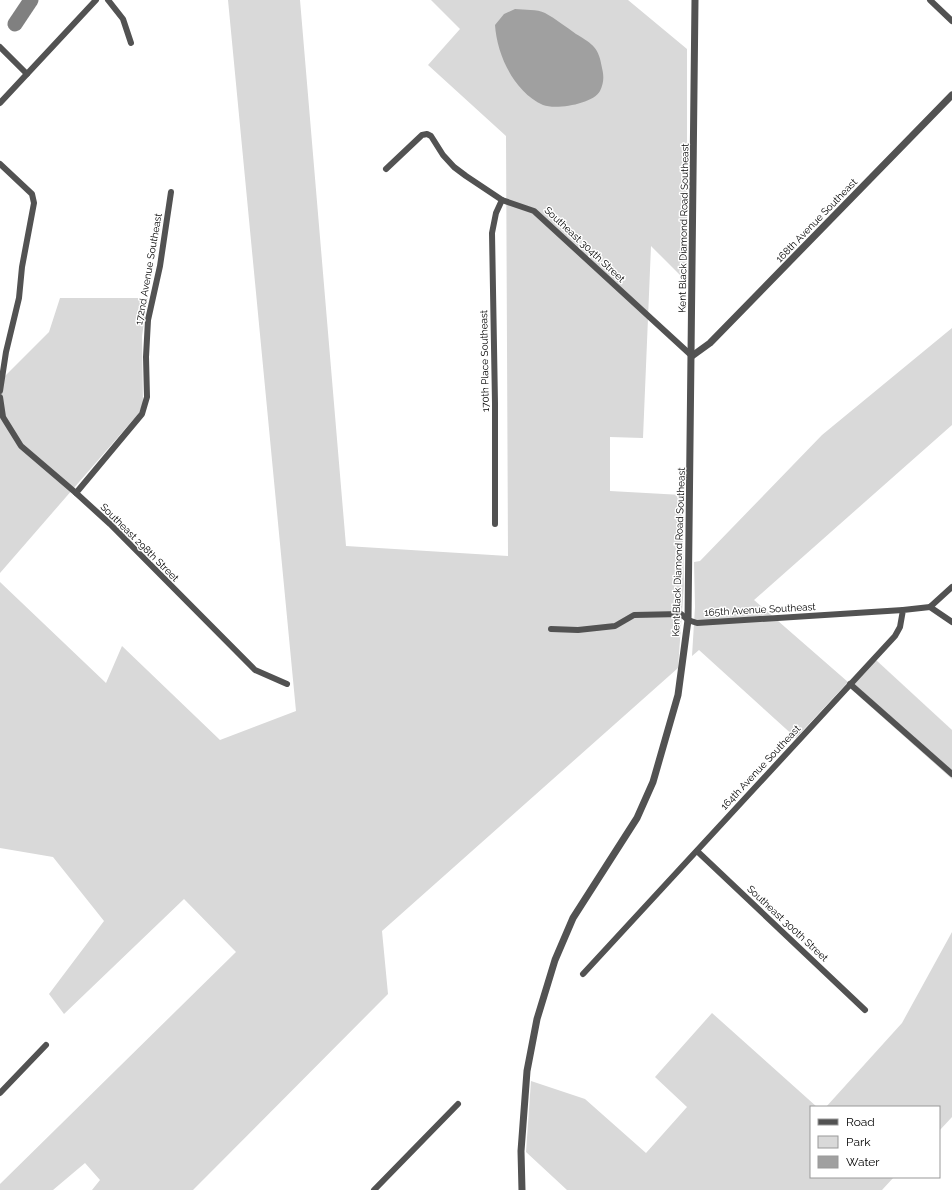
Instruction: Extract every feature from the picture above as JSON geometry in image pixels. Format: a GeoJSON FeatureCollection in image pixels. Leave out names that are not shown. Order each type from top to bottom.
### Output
{"type":"FeatureCollection","features":[{"type":"Feature","properties":{"kind":"street"},"geometry":{"type":"LineString","coordinates":[[0,103],[96,0]]}},
{"type":"Feature","properties":{"kind":"street"},"geometry":{"type":"LineString","coordinates":[[108,0],[123,19],[131,43]]}},
{"type":"Feature","properties":{"kind":"street","name":"Kent Black Diamond Road Southeast"},"geometry":{"type":"LineString","coordinates":[[522,1190],[521,1151],[527,1071],[537,1019],[555,960],[572,918],[637,818],[653,782],[678,695],[688,620],[695,0]]}},
{"type":"Feature","properties":{"kind":"street"},"geometry":{"type":"LineString","coordinates":[[930,0],[952,21]]}},
{"type":"Feature","properties":{"kind":"street"},"geometry":{"type":"LineString","coordinates":[[0,47],[27,74]]}},
{"type":"Feature","properties":{"kind":"street","name":"168th Avenue Southeast"},"geometry":{"type":"LineString","coordinates":[[692,356],[710,343],[952,95]]}},
{"type":"Feature","properties":{"kind":"street","name":"Southeast 304th Street"},"geometry":{"type":"LineString","coordinates":[[386,170],[422,135],[427,134],[431,136],[443,155],[454,167],[502,200],[534,212],[692,356]]}},
{"type":"Feature","properties":{"kind":"street"},"geometry":{"type":"LineString","coordinates":[[0,164],[32,194],[34,203],[22,267],[19,298],[3,352],[0,391]]}},
{"type":"Feature","properties":{"kind":"street","name":"172nd Avenue Southeast"},"geometry":{"type":"LineString","coordinates":[[76,493],[142,414],[147,397],[146,357],[148,320],[160,266],[171,192]]}},
{"type":"Feature","properties":{"kind":"street","name":"170th Place Southeast"},"geometry":{"type":"LineString","coordinates":[[494,524],[496,403],[492,233],[496,213],[502,200]]}},
{"type":"Feature","properties":{"kind":"street","name":"Southeast 298th Street"},"geometry":{"type":"LineString","coordinates":[[0,397],[3,417],[21,446],[110,524],[255,670],[287,684]]}},
{"type":"Feature","properties":{"kind":"street"},"geometry":{"type":"LineString","coordinates":[[903,610],[930,607],[952,587]]}},
{"type":"Feature","properties":{"kind":"street"},"geometry":{"type":"LineString","coordinates":[[930,607],[952,622]]}},
{"type":"Feature","properties":{"kind":"street","name":"165th Avenue Southeast"},"geometry":{"type":"LineString","coordinates":[[551,629],[578,630],[615,626],[634,615],[681,614],[688,620],[697,623],[903,610]]}},
{"type":"Feature","properties":{"kind":"street","name":"164th Avenue Southeast"},"geometry":{"type":"LineString","coordinates":[[583,974],[895,636],[900,627],[903,610]]}},
{"type":"Feature","properties":{"kind":"street"},"geometry":{"type":"LineString","coordinates":[[850,684],[952,774]]}},
{"type":"Feature","properties":{"kind":"street","name":"Southeast 300th Street"},"geometry":{"type":"LineString","coordinates":[[697,851],[865,1010]]}},
{"type":"Feature","properties":{"kind":"street"},"geometry":{"type":"LineString","coordinates":[[0,1093],[46,1045]]}},
{"type":"Feature","properties":{"kind":"street"},"geometry":{"type":"LineString","coordinates":[[374,1190],[458,1104]]}},
{"type":"Feature","properties":{"kind":"green space"},"geometry":{"type":"Polygon","coordinates":[[[228,0],[300,0],[346,546],[508,556],[506,136],[428,65],[460,29],[431,0],[628,0],[687,49],[687,282],[651,246],[643,438],[610,437],[610,491],[682,495],[684,585],[678,668],[382,931],[388,994],[193,1190],[92,1190],[100,1180],[85,1163],[53,1190],[0,1190],[0,1184],[236,952],[184,899],[64,1014],[49,994],[104,921],[53,857],[0,848],[0,582],[106,683],[122,646],[220,740],[296,711],[228,0]]]}},
{"type":"Feature","properties":{"kind":"green space"},"geometry":{"type":"Polygon","coordinates":[[[60,298],[148,298],[142,336],[143,404],[139,413],[0,573],[0,381],[49,332],[60,298]]]}},
{"type":"Feature","properties":{"kind":"green space"},"geometry":{"type":"Polygon","coordinates":[[[952,328],[952,425],[754,600],[848,682],[796,738],[699,650],[692,656],[695,607],[694,562],[700,561],[822,435],[952,328]]]}},
{"type":"Feature","properties":{"kind":"green space"},"geometry":{"type":"Polygon","coordinates":[[[876,660],[952,730],[952,779],[850,688],[876,660]]]}},
{"type":"Feature","properties":{"kind":"green space"},"geometry":{"type":"Polygon","coordinates":[[[952,932],[952,1117],[940,1130],[940,1106],[827,1106],[902,1023],[952,932]]]}},
{"type":"Feature","properties":{"kind":"green space"},"geometry":{"type":"Polygon","coordinates":[[[712,1013],[816,1106],[810,1106],[810,1178],[893,1178],[882,1190],[567,1190],[526,1152],[531,1081],[585,1099],[646,1153],[687,1107],[655,1077],[712,1013]]]}},
{"type":"Feature","properties":{"kind":"water"},"geometry":{"type":"Polygon","coordinates":[[[515,9],[535,10],[545,13],[594,47],[601,61],[603,71],[603,82],[600,91],[596,96],[574,105],[556,107],[543,105],[524,91],[516,82],[503,60],[496,37],[495,25],[504,14],[515,9]]]}},
{"type":"Feature","properties":{"kind":"taxiway"},"geometry":{"type":"LineString","coordinates":[[15,24],[31,0]]}}]}
